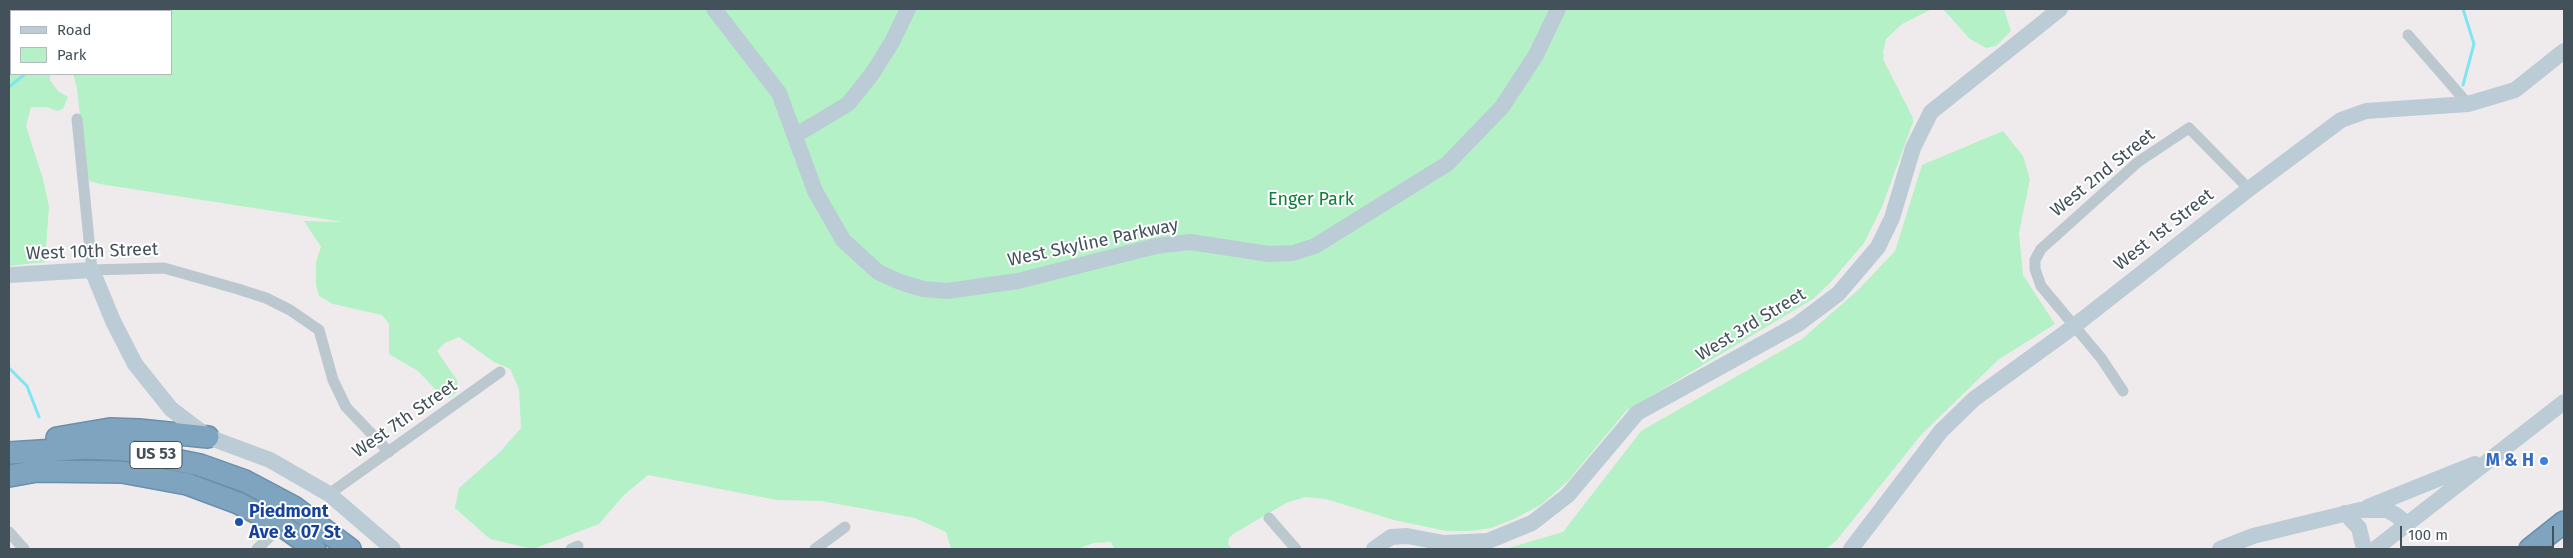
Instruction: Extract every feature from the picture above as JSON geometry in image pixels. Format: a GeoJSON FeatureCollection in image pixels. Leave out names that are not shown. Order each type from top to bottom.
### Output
{"type":"FeatureCollection","features":[{"type":"Feature","properties":{"kind":"highway"},"geometry":{"type":"LineString","coordinates":[[9,451],[46,440],[110,430],[139,430],[208,437]]}},
{"type":"Feature","properties":{"kind":"highway","name":"US 53"},"geometry":{"type":"LineString","coordinates":[[9,451],[87,448],[126,450],[200,465],[245,481],[294,507],[350,549]]}},
{"type":"Feature","properties":{"kind":"highway","name":"US 53"},"geometry":{"type":"LineString","coordinates":[[9,476],[37,471],[82,470],[122,472],[187,484],[238,503],[282,526],[315,549]]}},
{"type":"Feature","properties":{"kind":"highway"},"geometry":{"type":"LineString","coordinates":[[2530,549],[2564,522]]}},
{"type":"Feature","properties":{"kind":"street","name":"West Skyline Parkway"},"geometry":{"type":"LineString","coordinates":[[714,9],[779,93],[815,191],[843,240],[878,272],[900,282],[923,289],[962,290],[1018,281],[1156,246],[1190,242],[1269,254],[1293,253],[1315,246],[1447,164],[1502,107],[1536,55],[1558,9]]}},
{"type":"Feature","properties":{"kind":"street"},"geometry":{"type":"LineString","coordinates":[[796,135],[848,104],[872,74],[892,42],[908,9]]}},
{"type":"Feature","properties":{"kind":"street","name":"West 3rd Street"},"geometry":{"type":"LineString","coordinates":[[1374,549],[1390,537],[1407,536],[1444,543],[1488,541],[1532,523],[1568,495],[1637,413],[1798,324],[1838,294],[1878,247],[1892,218],[1913,148],[1931,112],[2060,9]]}},
{"type":"Feature","properties":{"kind":"street"},"geometry":{"type":"LineString","coordinates":[[2408,34],[2468,104]]}},
{"type":"Feature","properties":{"kind":"street","name":"West 1st Street"},"geometry":{"type":"LineString","coordinates":[[1851,549],[1941,431],[1958,414],[1998,381],[2074,327],[2249,189],[2341,120],[2366,111],[2468,104],[2515,90],[2564,50]]}},
{"type":"Feature","properties":{"kind":"street"},"geometry":{"type":"LineString","coordinates":[[77,119],[92,270],[135,364],[171,409],[208,437],[270,460],[329,494],[393,549]]}},
{"type":"Feature","properties":{"kind":"street","name":"West 2nd Street"},"geometry":{"type":"LineString","coordinates":[[2074,327],[2038,281],[2035,260],[2041,249],[2138,162],[2189,128],[2249,189]]}},
{"type":"Feature","properties":{"kind":"street","name":"West 10th Street"},"geometry":{"type":"LineString","coordinates":[[9,275],[164,268],[266,298],[290,310],[319,330],[333,380],[346,407],[389,452]]}},
{"type":"Feature","properties":{"kind":"street"},"geometry":{"type":"LineString","coordinates":[[2074,327],[2100,358],[2123,391]]}},
{"type":"Feature","properties":{"kind":"street","name":"West 7th Street"},"geometry":{"type":"LineString","coordinates":[[329,494],[500,372]]}},
{"type":"Feature","properties":{"kind":"street"},"geometry":{"type":"LineString","coordinates":[[2375,549],[2564,402]]}},
{"type":"Feature","properties":{"kind":"street"},"geometry":{"type":"LineString","coordinates":[[2220,549],[2253,536],[2352,512],[2432,483],[2491,458]]}},
{"type":"Feature","properties":{"kind":"street"},"geometry":{"type":"LineString","coordinates":[[257,549],[282,526],[294,507]]}},
{"type":"Feature","properties":{"kind":"street"},"geometry":{"type":"LineString","coordinates":[[2352,512],[2387,510],[2396,514],[2406,524]]}},
{"type":"Feature","properties":{"kind":"street"},"geometry":{"type":"LineString","coordinates":[[2352,512],[2359,528],[2364,549]]}},
{"type":"Feature","properties":{"kind":"street"},"geometry":{"type":"LineString","coordinates":[[1269,518],[1296,549]]}},
{"type":"Feature","properties":{"kind":"street"},"geometry":{"type":"LineString","coordinates":[[816,549],[845,527]]}},
{"type":"Feature","properties":{"kind":"street"},"geometry":{"type":"LineString","coordinates":[[9,532],[24,549]]}},
{"type":"Feature","properties":{"kind":"green space","name":"Enger Park"},"geometry":{"type":"Polygon","coordinates":[[[9,9],[1932,9],[1902,24],[1886,39],[1883,52],[1884,61],[1913,118],[1913,122],[1882,207],[1864,243],[1829,284],[1813,299],[1626,411],[1568,481],[1542,504],[1514,519],[1491,528],[1471,531],[1446,531],[1394,520],[1326,499],[1305,497],[1286,503],[1233,534],[1229,538],[1228,544],[1232,549],[1114,549],[1111,542],[1094,543],[1077,549],[951,549],[946,532],[915,518],[821,501],[777,500],[648,475],[624,495],[599,524],[533,549],[490,539],[455,508],[459,488],[500,452],[521,428],[519,389],[510,369],[494,362],[459,337],[445,343],[437,351],[457,380],[458,391],[449,398],[435,389],[418,371],[389,354],[389,324],[382,315],[333,304],[319,296],[316,285],[316,262],[321,247],[304,221],[343,222],[100,184],[90,181],[86,175],[77,88],[73,75],[172,75],[172,10],[10,10],[10,75],[50,75],[50,80],[58,91],[68,97],[63,109],[57,111],[47,107],[31,107],[26,126],[43,179],[49,207],[45,262],[9,266],[9,9]]]}},
{"type":"Feature","properties":{"kind":"green space"},"geometry":{"type":"Polygon","coordinates":[[[1943,9],[2004,9],[2011,31],[1996,46],[1986,48],[1970,39],[1943,9]]]}},
{"type":"Feature","properties":{"kind":"green space"},"geometry":{"type":"Polygon","coordinates":[[[2003,131],[2023,156],[2030,179],[2019,233],[2023,275],[2055,324],[1998,360],[1921,435],[1836,541],[1826,549],[1505,549],[1563,532],[1641,431],[1802,339],[1858,290],[1895,251],[1922,165],[2003,131]]]}},
{"type":"Feature","properties":{"kind":"waterway"},"geometry":{"type":"LineString","coordinates":[[2463,9],[2474,44],[2463,85]]}},
{"type":"Feature","properties":{"kind":"waterway"},"geometry":{"type":"LineString","coordinates":[[9,87],[24,75]]}},
{"type":"Feature","properties":{"kind":"waterway"},"geometry":{"type":"LineString","coordinates":[[9,368],[27,386],[39,417]]}},
{"type":"Feature","properties":{"kind":"place","name":"M & H"},"geometry":{"type":"Point","coordinates":[2544,461]}},
{"type":"Feature","properties":{"kind":"place","name":"Piedmont Ave & 07 St"},"geometry":{"type":"Point","coordinates":[239,522]}}]}
